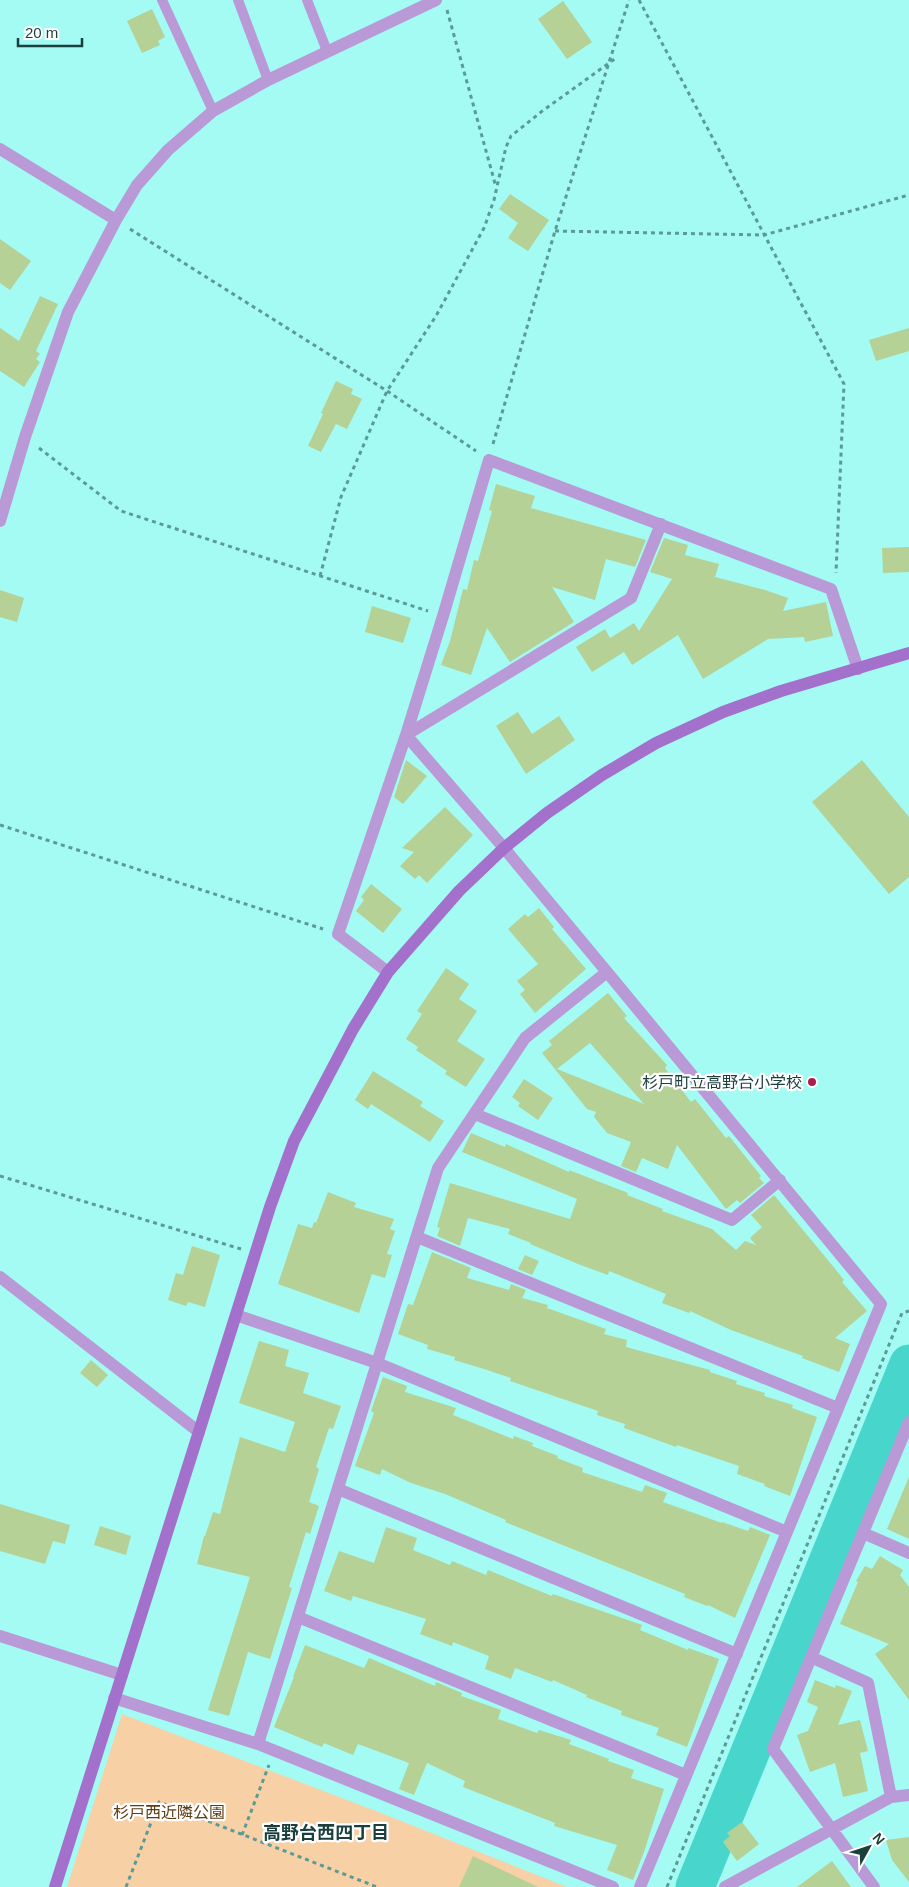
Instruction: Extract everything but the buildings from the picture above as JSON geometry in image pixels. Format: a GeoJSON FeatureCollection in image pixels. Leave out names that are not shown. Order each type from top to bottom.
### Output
{"type":"FeatureCollection","features":[{"type":"Feature","properties":{"kind":"street"},"geometry":{"type":"LineString","coordinates":[[0,521],[25,437],[68,312],[116,220],[137,185],[168,150],[214,111],[268,80],[436,0]]}},
{"type":"Feature","properties":{"kind":"street"},"geometry":{"type":"LineString","coordinates":[[0,149],[116,220]]}},
{"type":"Feature","properties":{"kind":"street"},"geometry":{"type":"LineString","coordinates":[[388,972],[338,934],[406,735],[489,460],[831,589],[858,669]]}},
{"type":"Feature","properties":{"kind":"street"},"geometry":{"type":"LineString","coordinates":[[406,735],[631,598],[661,524]]}},
{"type":"Feature","properties":{"kind":"street"},"geometry":{"type":"LineString","coordinates":[[55,1887],[255,1253],[294,1141],[353,1028],[388,972],[459,891],[504,848],[555,807],[602,776],[656,743],[723,712],[781,691],[909,653]]}},
{"type":"Feature","properties":{"kind":"street"},"geometry":{"type":"LineString","coordinates":[[406,735],[504,848],[882,1304],[640,1887]]}},
{"type":"Feature","properties":{"kind":"street"},"geometry":{"type":"LineString","coordinates":[[258,1744],[438,1168],[525,1038],[607,972]]}},
{"type":"Feature","properties":{"kind":"street"},"geometry":{"type":"LineString","coordinates":[[475,1114],[732,1220],[780,1180]]}},
{"type":"Feature","properties":{"kind":"street"},"geometry":{"type":"LineString","coordinates":[[416,1237],[838,1408]]}},
{"type":"Feature","properties":{"kind":"street"},"geometry":{"type":"LineString","coordinates":[[0,1277],[198,1432]]}},
{"type":"Feature","properties":{"kind":"street"},"geometry":{"type":"LineString","coordinates":[[236,1315],[377,1363],[787,1532]]}},
{"type":"Feature","properties":{"kind":"street"},"geometry":{"type":"LineString","coordinates":[[874,1887],[773,1749],[909,1422]]}},
{"type":"Feature","properties":{"kind":"street"},"geometry":{"type":"LineString","coordinates":[[338,1489],[736,1654]]}},
{"type":"Feature","properties":{"kind":"street"},"geometry":{"type":"LineString","coordinates":[[863,1533],[909,1553]]}},
{"type":"Feature","properties":{"kind":"street"},"geometry":{"type":"LineString","coordinates":[[298,1617],[686,1775]]}},
{"type":"Feature","properties":{"kind":"street"},"geometry":{"type":"LineString","coordinates":[[0,1636],[122,1675]]}},
{"type":"Feature","properties":{"kind":"street"},"geometry":{"type":"LineString","coordinates":[[811,1657],[868,1683],[891,1797]]}},
{"type":"Feature","properties":{"kind":"street"},"geometry":{"type":"LineString","coordinates":[[114,1698],[274,1750],[613,1887]]}},
{"type":"Feature","properties":{"kind":"street"},"geometry":{"type":"LineString","coordinates":[[730,1886],[891,1797],[909,1795]]}},
{"type":"Feature","properties":{"kind":"lane"},"geometry":{"type":"LineString","coordinates":[[162,0],[214,111]]}},
{"type":"Feature","properties":{"kind":"lane"},"geometry":{"type":"LineString","coordinates":[[238,0],[268,80]]}},
{"type":"Feature","properties":{"kind":"lane"},"geometry":{"type":"LineString","coordinates":[[306,0],[327,51]]}},
{"type":"Feature","properties":{"kind":"path"},"geometry":{"type":"LineString","coordinates":[[116,220],[387,391],[489,460],[555,231],[629,0]]}},
{"type":"Feature","properties":{"kind":"path"},"geometry":{"type":"LineString","coordinates":[[639,0],[844,384],[836,575],[831,589]]}},
{"type":"Feature","properties":{"kind":"path"},"geometry":{"type":"LineString","coordinates":[[447,10],[497,189]]}},
{"type":"Feature","properties":{"kind":"path"},"geometry":{"type":"LineString","coordinates":[[320,576],[342,497],[387,391],[418,346],[466,264],[484,228],[497,189],[506,147],[511,136],[616,58]]}},
{"type":"Feature","properties":{"kind":"path"},"geometry":{"type":"LineString","coordinates":[[555,231],[764,235],[909,195]]}},
{"type":"Feature","properties":{"kind":"path"},"geometry":{"type":"LineString","coordinates":[[25,437],[121,511],[443,616]]}},
{"type":"Feature","properties":{"kind":"path"},"geometry":{"type":"LineString","coordinates":[[0,825],[338,934]]}},
{"type":"Feature","properties":{"kind":"path"},"geometry":{"type":"LineString","coordinates":[[0,1176],[255,1253]]}},
{"type":"Feature","properties":{"kind":"path"},"geometry":{"type":"LineString","coordinates":[[667,1887],[902,1313],[909,1311]]}},
{"type":"Feature","properties":{"kind":"path"},"geometry":{"type":"LineString","coordinates":[[242,1835],[274,1750]]}},
{"type":"Feature","properties":{"kind":"path"},"geometry":{"type":"LineString","coordinates":[[126,1887],[158,1802],[377,1887]]}},
{"type":"Feature","properties":{"kind":"green space","name":"杉戸西近隣公園"},"geometry":{"type":"Polygon","coordinates":[[[122,1714],[381,1813],[567,1887],[67,1887],[122,1714]]]}},
{"type":"Feature","properties":{"kind":"waterway"},"geometry":{"type":"LineString","coordinates":[[695,1887],[909,1364]]}},
{"type":"Feature","properties":{"kind":"place","name":"杉戸町立高野台小学校"},"geometry":{"type":"Point","coordinates":[812,1082]}},
{"type":"Feature","properties":{"kind":"district","name":"高野台西四丁目"},"geometry":{"type":"Point","coordinates":[326,1833]}}]}
